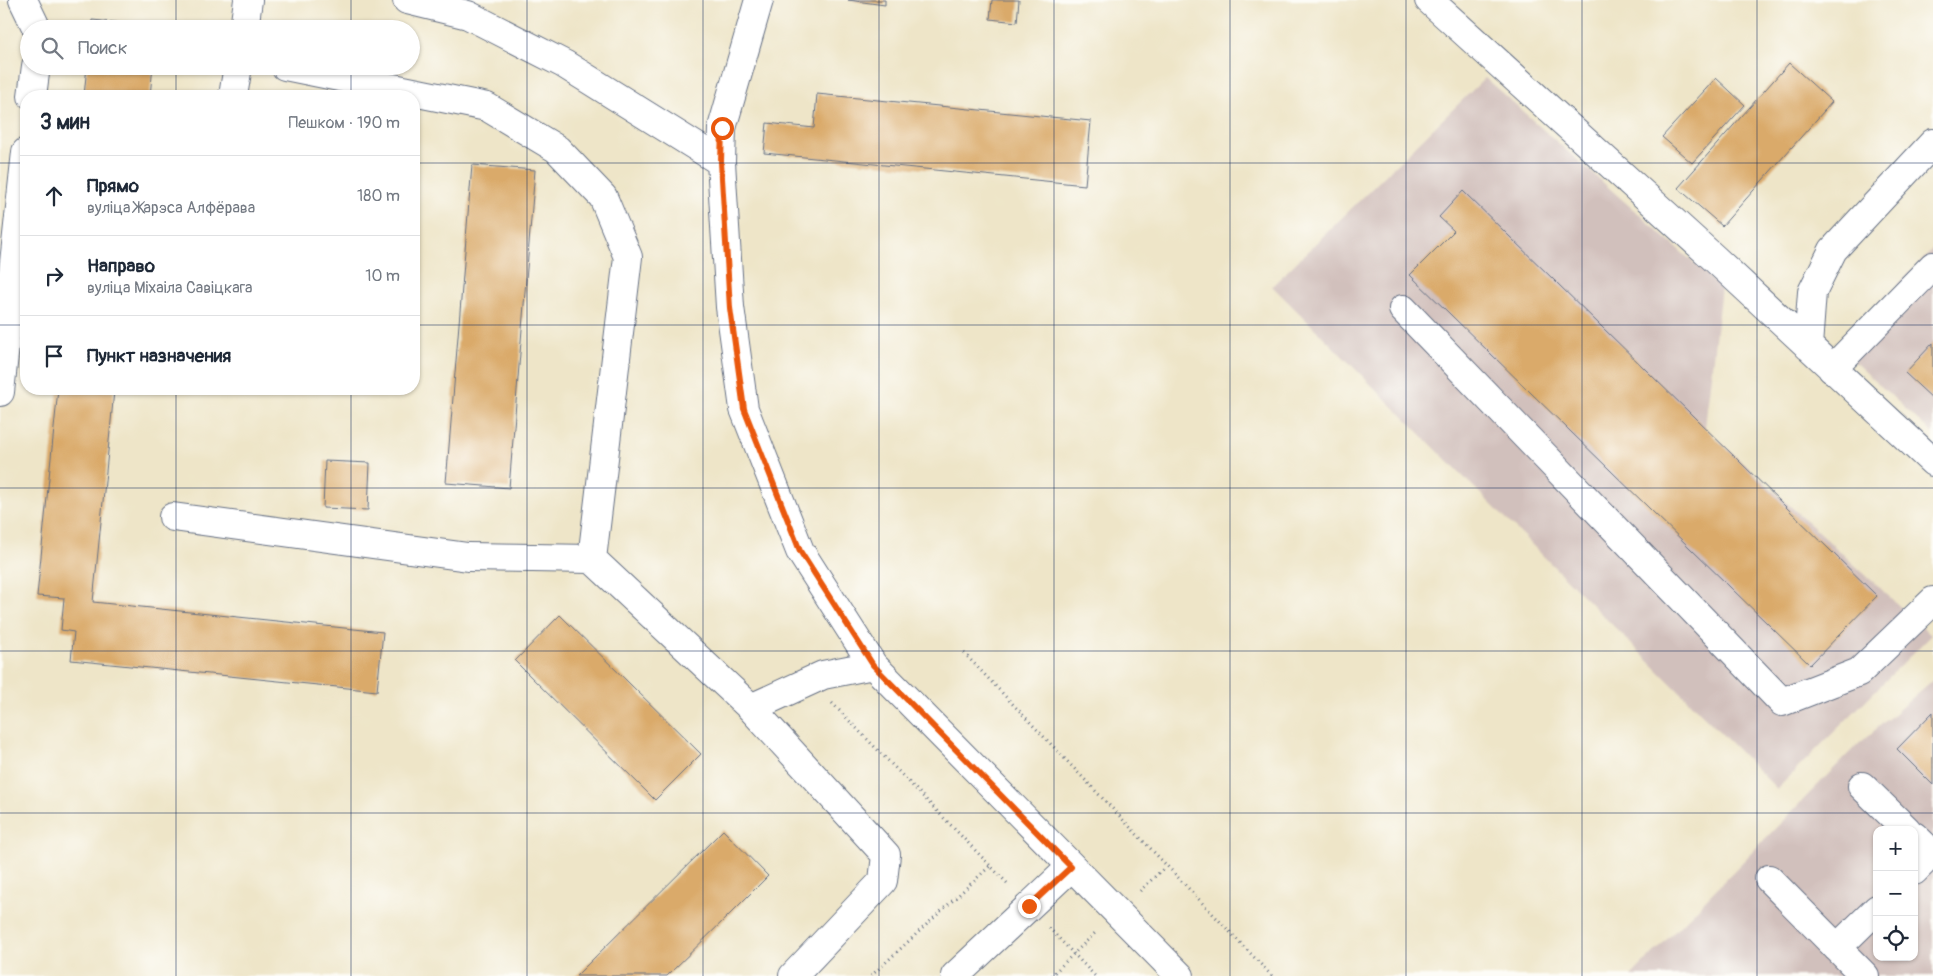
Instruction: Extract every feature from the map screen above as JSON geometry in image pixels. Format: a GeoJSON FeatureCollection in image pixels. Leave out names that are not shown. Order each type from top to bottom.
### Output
{"type":"FeatureCollection","features":[{"type":"Feature","properties":{"kind":"street"},"geometry":{"type":"LineString","coordinates":[[24,0],[33,20]]}},
{"type":"Feature","properties":{"kind":"street"},"geometry":{"type":"LineString","coordinates":[[245,20],[248,0]]}},
{"type":"Feature","properties":{"kind":"street"},"geometry":{"type":"LineString","coordinates":[[407,0],[468,16],[564,64],[721,162]]}},
{"type":"Feature","properties":{"kind":"street"},"geometry":{"type":"LineString","coordinates":[[759,0],[722,128],[721,162],[730,308],[744,409],[800,551],[873,665],[1180,976]]}},
{"type":"Feature","properties":{"kind":"street"},"geometry":{"type":"LineString","coordinates":[[1429,0],[1933,462]]}},
{"type":"Feature","properties":{"kind":"street"},"geometry":{"type":"LineString","coordinates":[[33,90],[35,75]]}},
{"type":"Feature","properties":{"kind":"street"},"geometry":{"type":"LineString","coordinates":[[235,90],[240,75]]}},
{"type":"Feature","properties":{"kind":"street"},"geometry":{"type":"LineString","coordinates":[[329,75],[403,90]]}},
{"type":"Feature","properties":{"kind":"street"},"geometry":{"type":"LineString","coordinates":[[420,94],[486,107],[557,149],[603,197],[628,257],[592,559]]}},
{"type":"Feature","properties":{"kind":"street"},"geometry":{"type":"LineString","coordinates":[[1808,346],[1812,292],[1833,250],[1933,143]]}},
{"type":"Feature","properties":{"kind":"street"},"geometry":{"type":"LineString","coordinates":[[0,392],[20,207]]}},
{"type":"Feature","properties":{"kind":"street"},"geometry":{"type":"LineString","coordinates":[[1832,369],[1933,266]]}},
{"type":"Feature","properties":{"kind":"street"},"geometry":{"type":"LineString","coordinates":[[1403,309],[1782,702],[1860,672],[1933,601]]}},
{"type":"Feature","properties":{"kind":"street"},"geometry":{"type":"LineString","coordinates":[[173,517],[468,557],[592,559],[751,708],[886,855],[883,881],[793,976]]}},
{"type":"Feature","properties":{"kind":"street"},"geometry":{"type":"LineString","coordinates":[[751,708],[823,675],[873,665]]}},
{"type":"Feature","properties":{"kind":"street"},"geometry":{"type":"LineString","coordinates":[[1862,786],[1904,826]]}},
{"type":"Feature","properties":{"kind":"street"},"geometry":{"type":"LineString","coordinates":[[955,976],[1071,867]]}},
{"type":"Feature","properties":{"kind":"street"},"geometry":{"type":"LineString","coordinates":[[1769,879],[1865,976]]}},
{"type":"Feature","properties":{"kind":"street"},"geometry":{"type":"LineString","coordinates":[[1837,948],[1873,913]]}},
{"type":"Feature","properties":{"kind":"path"},"geometry":{"type":"LineString","coordinates":[[964,653],[1272,976]]}},
{"type":"Feature","properties":{"kind":"path"},"geometry":{"type":"LineString","coordinates":[[810,681],[1095,976]]}},
{"type":"Feature","properties":{"kind":"path"},"geometry":{"type":"LineString","coordinates":[[871,976],[990,866]]}},
{"type":"Feature","properties":{"kind":"shaded area"},"geometry":{"type":"Polygon","coordinates":[[[1485,78],[1721,287],[1705,428],[1931,635],[1777,789],[1272,286],[1485,78]]]}},
{"type":"Feature","properties":{"kind":"shaded area"},"geometry":{"type":"Polygon","coordinates":[[[1933,249],[1933,434],[1837,346],[1933,249]]]}},
{"type":"Feature","properties":{"kind":"shaded area"},"geometry":{"type":"Polygon","coordinates":[[[1933,680],[1933,976],[1631,976],[1853,749],[1933,680]]]}},
{"type":"Feature","properties":{"kind":"building"},"geometry":{"type":"Polygon","coordinates":[[[848,0],[885,0],[885,5],[848,0]]]}},
{"type":"Feature","properties":{"kind":"building"},"geometry":{"type":"Polygon","coordinates":[[[992,0],[1019,0],[1017,22],[990,19],[992,0]]]}},
{"type":"Feature","properties":{"kind":"building"},"geometry":{"type":"Polygon","coordinates":[[[1789,63],[1832,102],[1722,226],[1678,188],[1789,63]]]}},
{"type":"Feature","properties":{"kind":"building"},"geometry":{"type":"Polygon","coordinates":[[[86,75],[152,75],[151,90],[85,90],[86,75]]]}},
{"type":"Feature","properties":{"kind":"building"},"geometry":{"type":"Polygon","coordinates":[[[1716,78],[1745,105],[1692,163],[1662,137],[1716,78]]]}},
{"type":"Feature","properties":{"kind":"building"},"geometry":{"type":"Polygon","coordinates":[[[817,94],[1091,121],[1085,185],[764,153],[767,123],[814,128],[817,94]]]}},
{"type":"Feature","properties":{"kind":"building"},"geometry":{"type":"Polygon","coordinates":[[[472,165],[535,170],[509,488],[446,483],[472,165]]]}},
{"type":"Feature","properties":{"kind":"building"},"geometry":{"type":"Polygon","coordinates":[[[1463,191],[1877,596],[1810,665],[1410,275],[1454,231],[1439,217],[1463,191]]]}},
{"type":"Feature","properties":{"kind":"building"},"geometry":{"type":"Polygon","coordinates":[[[1933,343],[1933,399],[1905,373],[1933,343]]]}},
{"type":"Feature","properties":{"kind":"building"},"geometry":{"type":"Polygon","coordinates":[[[57,395],[114,395],[93,602],[383,632],[377,691],[71,660],[74,632],[61,630],[64,598],[37,596],[57,395]]]}},
{"type":"Feature","properties":{"kind":"building"},"geometry":{"type":"Polygon","coordinates":[[[325,461],[370,463],[368,510],[323,508],[325,461]]]}},
{"type":"Feature","properties":{"kind":"building"},"geometry":{"type":"Polygon","coordinates":[[[560,615],[701,754],[655,800],[515,661],[560,615]]]}},
{"type":"Feature","properties":{"kind":"building"},"geometry":{"type":"Polygon","coordinates":[[[1933,712],[1933,785],[1897,749],[1933,712]]]}},
{"type":"Feature","properties":{"kind":"building"},"geometry":{"type":"Polygon","coordinates":[[[723,830],[768,876],[731,913],[667,976],[576,976],[723,830]]]}},
{"type":"Feature","properties":{"kind":"route"},"geometry":{"type":"LineString","coordinates":[[722,128],[721,162],[730,308],[744,409],[800,551],[873,665],[1071,867],[1029,906]]}}]}
